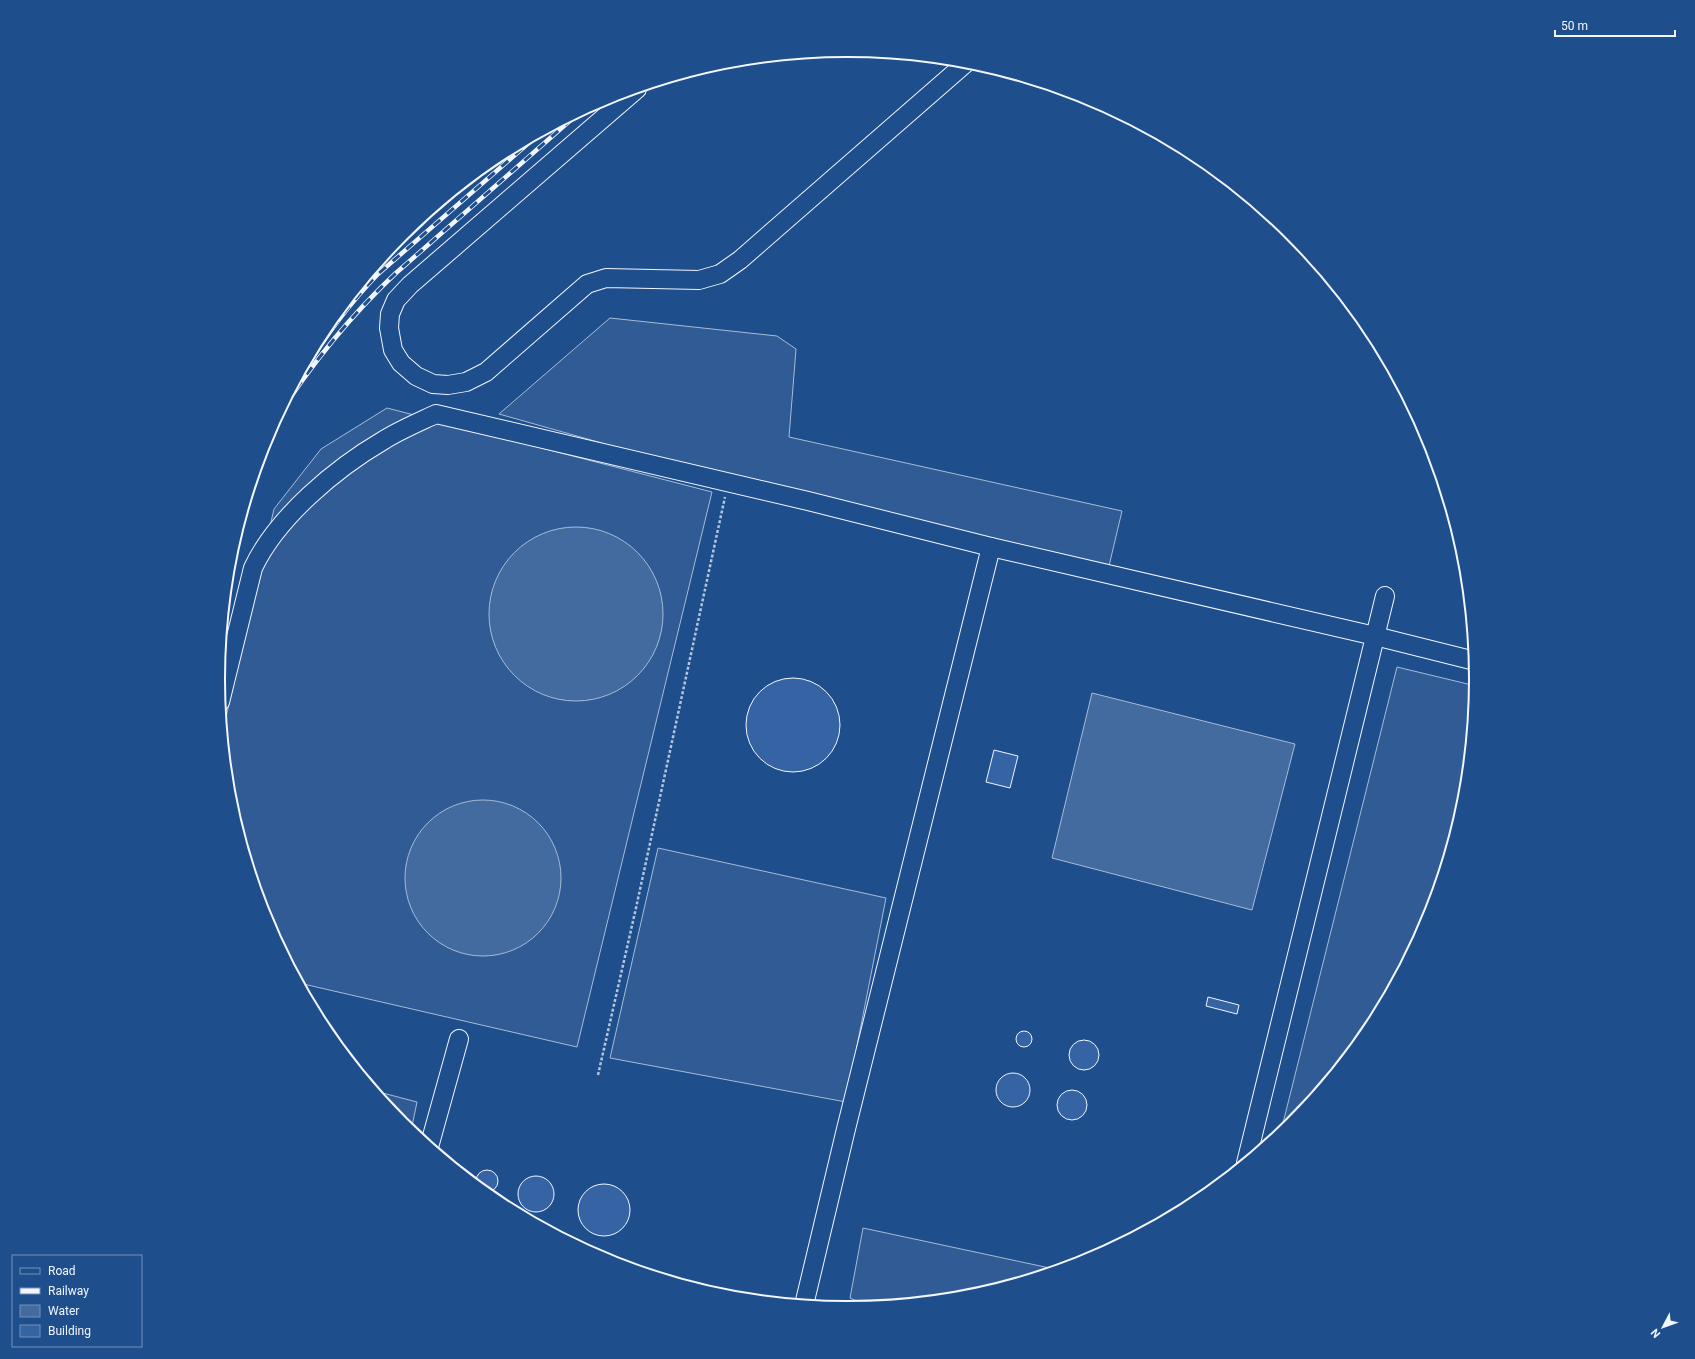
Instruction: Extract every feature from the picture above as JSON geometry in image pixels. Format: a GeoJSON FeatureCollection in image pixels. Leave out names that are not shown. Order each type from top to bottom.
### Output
{"type":"FeatureCollection","features":[{"type":"Feature","properties":{"kind":"lane"},"geometry":{"type":"LineString","coordinates":[[628,97],[416,280],[396,300],[390,314],[389,328],[392,350],[401,363],[416,376],[433,384],[448,385],[466,382],[486,372],[587,284],[606,278],[699,280],[720,274],[740,260],[961,68]]}},
{"type":"Feature","properties":{"kind":"lane"},"geometry":{"type":"LineString","coordinates":[[225,682],[253,568],[260,553],[282,524],[320,487],[350,462],[385,439],[436,414],[728,482],[991,547],[1375,636],[1470,660]]}},
{"type":"Feature","properties":{"kind":"lane"},"geometry":{"type":"LineString","coordinates":[[805,1301],[847,1122],[991,547]]}},
{"type":"Feature","properties":{"kind":"lane"},"geometry":{"type":"LineString","coordinates":[[1247,1156],[1385,596]]}},
{"type":"Feature","properties":{"kind":"lane"},"geometry":{"type":"LineString","coordinates":[[430,1142],[459,1039]]}},
{"type":"Feature","properties":{"kind":"path"},"geometry":{"type":"LineString","coordinates":[[598,1075],[638,901],[728,482]]}},
{"type":"Feature","properties":{"kind":"shaded area"},"geometry":{"type":"Polygon","coordinates":[[[610,318],[777,336],[796,349],[789,437],[1122,511],[1109,566],[669,462],[499,414],[610,318]]]}},
{"type":"Feature","properties":{"kind":"shaded area"},"geometry":{"type":"Polygon","coordinates":[[[387,408],[712,492],[577,1047],[304,984],[272,918],[246,841],[230,761],[226,717],[274,509],[321,449],[387,408]]]}},
{"type":"Feature","properties":{"kind":"shaded area"},"geometry":{"type":"Polygon","coordinates":[[[1397,667],[1470,685],[1469,720],[1465,761],[1458,801],[1449,841],[1423,918],[1387,991],[1365,1025],[1316,1090],[1282,1125],[1397,667]]]}},
{"type":"Feature","properties":{"kind":"shaded area"},"geometry":{"type":"Polygon","coordinates":[[[658,848],[886,898],[846,1102],[610,1058],[658,848]]]}},
{"type":"Feature","properties":{"kind":"shaded area"},"geometry":{"type":"Polygon","coordinates":[[[382,1093],[417,1102],[412,1125],[382,1093]]]}},
{"type":"Feature","properties":{"kind":"shaded area"},"geometry":{"type":"Polygon","coordinates":[[[863,1228],[1050,1268],[1009,1281],[929,1297],[888,1301],[859,1302],[850,1298],[863,1228]]]}},
{"type":"Feature","properties":{"kind":"water"},"geometry":{"type":"Polygon","coordinates":[[[567,527],[585,527],[617,537],[638,552],[653,573],[663,605],[663,623],[653,655],[638,676],[617,691],[601,697],[585,701],[567,701],[535,691],[514,676],[499,655],[493,639],[489,623],[489,605],[499,573],[514,552],[535,537],[551,531],[567,527]]]}},
{"type":"Feature","properties":{"kind":"water"},"geometry":{"type":"Polygon","coordinates":[[[1092,693],[1295,744],[1252,910],[1052,858],[1092,693]]]}},
{"type":"Feature","properties":{"kind":"water"},"geometry":{"type":"Polygon","coordinates":[[[475,800],[491,800],[506,803],[520,809],[533,817],[544,828],[558,855],[561,878],[560,893],[552,915],[544,928],[533,939],[506,953],[491,956],[475,956],[460,953],[446,947],[433,939],[422,928],[408,901],[405,886],[405,870],[408,855],[414,841],[422,828],[433,817],[460,803],[475,800]]]}},
{"type":"Feature","properties":{"kind":"building"},"geometry":{"type":"Polygon","coordinates":[[[793,678],[811,682],[826,692],[836,707],[840,725],[836,743],[826,758],[811,768],[793,772],[775,768],[760,758],[750,743],[746,725],[750,707],[760,692],[775,682],[793,678]]]}},
{"type":"Feature","properties":{"kind":"building"},"geometry":{"type":"Polygon","coordinates":[[[994,750],[1018,756],[1010,788],[986,782],[994,750]]]}},
{"type":"Feature","properties":{"kind":"building"},"geometry":{"type":"Polygon","coordinates":[[[1208,997],[1239,1005],[1237,1014],[1206,1006],[1208,997]]]}},
{"type":"Feature","properties":{"kind":"building"},"geometry":{"type":"Polygon","coordinates":[[[1021,1031],[1027,1031],[1032,1036],[1030,1045],[1027,1047],[1021,1047],[1016,1042],[1016,1036],[1021,1031]]]}},
{"type":"Feature","properties":{"kind":"building"},"geometry":{"type":"Polygon","coordinates":[[[1084,1040],[1090,1041],[1098,1049],[1098,1061],[1090,1069],[1084,1070],[1078,1069],[1070,1061],[1069,1055],[1070,1049],[1078,1041],[1084,1040]]]}},
{"type":"Feature","properties":{"kind":"building"},"geometry":{"type":"Polygon","coordinates":[[[1016,1073],[1025,1078],[1029,1083],[1029,1097],[1025,1102],[1020,1106],[1010,1107],[1006,1106],[997,1097],[996,1087],[997,1083],[1006,1074],[1016,1073]]]}},
{"type":"Feature","properties":{"kind":"building"},"geometry":{"type":"Polygon","coordinates":[[[1072,1090],[1078,1091],[1086,1099],[1086,1111],[1078,1119],[1072,1120],[1066,1119],[1058,1111],[1057,1105],[1058,1099],[1066,1091],[1072,1090]]]}},
{"type":"Feature","properties":{"kind":"building"},"geometry":{"type":"Polygon","coordinates":[[[487,1170],[495,1173],[497,1177],[497,1185],[493,1190],[477,1179],[479,1173],[487,1170]]]}},
{"type":"Feature","properties":{"kind":"building"},"geometry":{"type":"Polygon","coordinates":[[[536,1176],[546,1179],[551,1184],[554,1194],[551,1204],[546,1209],[536,1212],[526,1209],[521,1204],[518,1194],[521,1184],[526,1179],[536,1176]]]}},
{"type":"Feature","properties":{"kind":"building"},"geometry":{"type":"Polygon","coordinates":[[[604,1184],[614,1186],[622,1192],[628,1200],[630,1210],[628,1220],[622,1228],[614,1234],[604,1236],[594,1234],[586,1228],[580,1220],[578,1210],[580,1200],[586,1192],[594,1186],[604,1184]]]}},
{"type":"Feature","properties":{"kind":"railway"},"geometry":{"type":"LineString","coordinates":[[298,386],[332,342],[379,289],[566,124]]}},
{"type":"Feature","properties":{"kind":"railway"},"geometry":{"type":"LineString","coordinates":[[358,296],[378,274],[521,150]]}}]}
